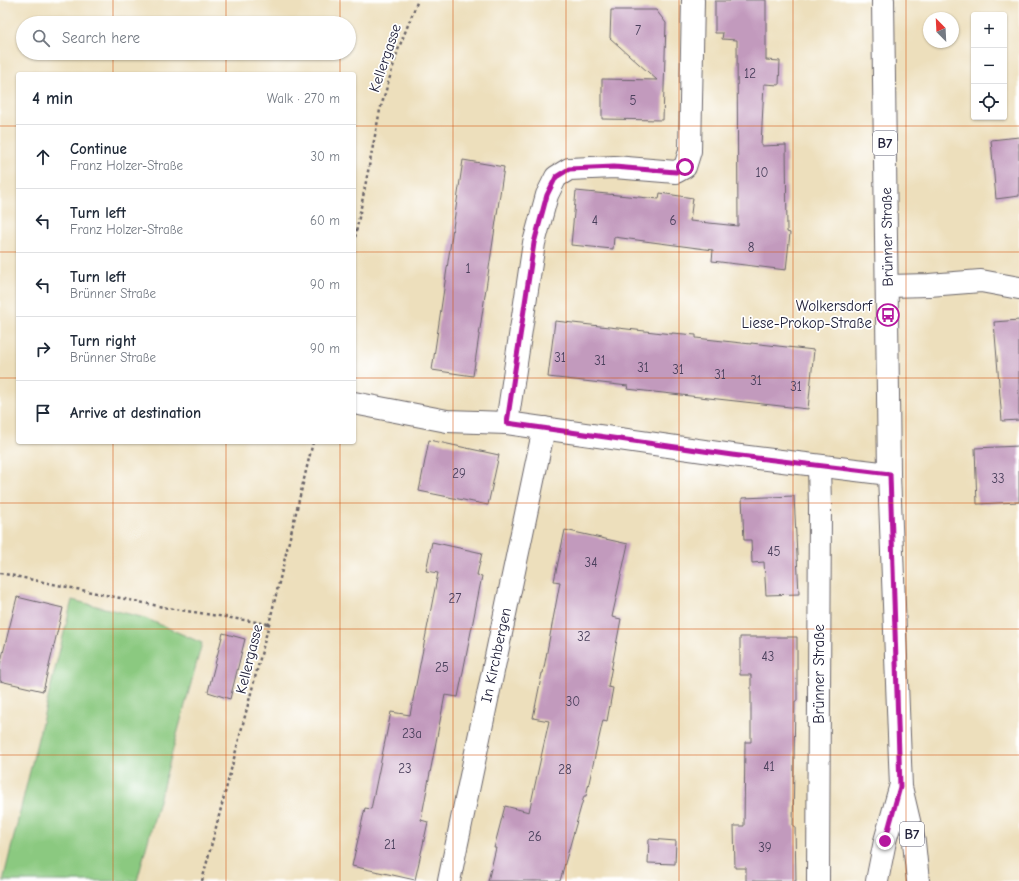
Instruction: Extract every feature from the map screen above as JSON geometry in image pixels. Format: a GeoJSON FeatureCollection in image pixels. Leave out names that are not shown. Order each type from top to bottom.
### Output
{"type":"FeatureCollection","features":[{"type":"Feature","properties":{"kind":"street"},"geometry":{"type":"LineString","coordinates":[[507,423],[534,243],[547,195],[556,177],[569,169],[614,167],[676,172],[685,167],[690,151],[693,0]]}},
{"type":"Feature","properties":{"kind":"street","name":"Brünner Straße"},"geometry":{"type":"LineString","coordinates":[[882,0],[890,474],[900,787],[914,842],[918,881]]}},
{"type":"Feature","properties":{"kind":"street"},"geometry":{"type":"LineString","coordinates":[[888,286],[929,285],[981,281],[1019,288]]}},
{"type":"Feature","properties":{"kind":"street"},"geometry":{"type":"LineString","coordinates":[[356,403],[446,421],[507,423],[819,466],[890,474]]}},
{"type":"Feature","properties":{"kind":"street","name":"In Kirchbergen"},"geometry":{"type":"LineString","coordinates":[[449,881],[544,428]]}},
{"type":"Feature","properties":{"kind":"street","name":"Brünner Straße"},"geometry":{"type":"LineString","coordinates":[[818,881],[819,466]]}},
{"type":"Feature","properties":{"kind":"street","name":"Brünner Straße"},"geometry":{"type":"LineString","coordinates":[[877,881],[885,841],[900,787]]}},
{"type":"Feature","properties":{"kind":"path","name":"Kellergasse"},"geometry":{"type":"LineString","coordinates":[[356,233],[380,110],[398,50],[418,0]]}},
{"type":"Feature","properties":{"kind":"path","name":"Kellergasse"},"geometry":{"type":"LineString","coordinates":[[202,881],[269,624],[313,444]]}},
{"type":"Feature","properties":{"kind":"path"},"geometry":{"type":"LineString","coordinates":[[0,573],[168,608],[269,624]]}},
{"type":"Feature","properties":{"kind":"green space"},"geometry":{"type":"Polygon","coordinates":[[[72,600],[145,618],[202,643],[137,881],[3,881],[72,600]]]}},
{"type":"Feature","properties":{"kind":"building"},"geometry":{"type":"Polygon","coordinates":[[[766,0],[766,60],[780,61],[779,85],[764,84],[761,146],[786,145],[787,232],[790,233],[786,270],[712,261],[713,250],[614,237],[613,249],[571,245],[576,191],[659,199],[660,193],[693,198],[690,221],[738,226],[737,40],[722,39],[723,33],[715,33],[715,1],[766,0]]]}},
{"type":"Feature","properties":{"kind":"building"},"geometry":{"type":"Polygon","coordinates":[[[611,10],[656,10],[666,23],[663,120],[602,119],[602,79],[657,80],[610,38],[611,10]]]}},
{"type":"Feature","properties":{"kind":"building"},"geometry":{"type":"Polygon","coordinates":[[[1019,137],[1019,196],[996,199],[991,140],[1019,137]]]}},
{"type":"Feature","properties":{"kind":"building"},"geometry":{"type":"Polygon","coordinates":[[[463,160],[504,167],[473,376],[432,370],[463,160]]]}},
{"type":"Feature","properties":{"kind":"building"},"geometry":{"type":"Polygon","coordinates":[[[1019,320],[1019,420],[1002,421],[994,322],[1019,320]]]}},
{"type":"Feature","properties":{"kind":"building"},"geometry":{"type":"Polygon","coordinates":[[[555,321],[672,334],[696,335],[696,338],[814,350],[808,409],[627,389],[628,386],[548,377],[555,321]]]}},
{"type":"Feature","properties":{"kind":"building"},"geometry":{"type":"Polygon","coordinates":[[[429,440],[499,455],[488,505],[419,491],[429,440]]]}},
{"type":"Feature","properties":{"kind":"building"},"geometry":{"type":"Polygon","coordinates":[[[1019,446],[1019,502],[977,504],[975,448],[1019,446]]]}},
{"type":"Feature","properties":{"kind":"building"},"geometry":{"type":"Polygon","coordinates":[[[794,496],[799,594],[766,595],[764,562],[752,563],[751,540],[744,540],[742,498],[794,496]]]}},
{"type":"Feature","properties":{"kind":"building"},"geometry":{"type":"Polygon","coordinates":[[[565,530],[628,544],[612,617],[621,619],[608,687],[613,688],[607,721],[603,720],[586,796],[584,796],[560,881],[488,881],[496,848],[494,848],[505,806],[529,812],[549,721],[533,718],[560,582],[554,581],[565,530]]]}},
{"type":"Feature","properties":{"kind":"building"},"geometry":{"type":"Polygon","coordinates":[[[432,542],[482,553],[477,575],[482,576],[458,697],[445,695],[421,820],[428,822],[415,880],[352,866],[365,808],[371,809],[391,712],[410,715],[438,573],[426,571],[432,542]]]}},
{"type":"Feature","properties":{"kind":"building"},"geometry":{"type":"Polygon","coordinates":[[[17,597],[63,608],[43,691],[0,681],[0,665],[17,597]]]}},
{"type":"Feature","properties":{"kind":"building"},"geometry":{"type":"Polygon","coordinates":[[[223,633],[245,639],[230,699],[208,692],[223,633]]]}},
{"type":"Feature","properties":{"kind":"building"},"geometry":{"type":"Polygon","coordinates":[[[740,637],[797,637],[797,701],[795,701],[793,826],[795,826],[796,881],[746,881],[746,868],[735,868],[734,826],[744,826],[745,742],[751,742],[751,675],[740,675],[740,637]]]}},
{"type":"Feature","properties":{"kind":"building"},"geometry":{"type":"Polygon","coordinates":[[[649,839],[676,841],[675,864],[648,863],[649,839]]]}},
{"type":"Feature","properties":{"kind":"place","name":"Wolkersdorf Liese-Prokop-Straße"},"geometry":{"type":"Point","coordinates":[888,315]}},
{"type":"Feature","properties":{"kind":"route"},"geometry":{"type":"LineString","coordinates":[[685,167],[676,172],[614,167],[569,169],[556,177],[547,195],[534,243],[507,423],[732,455],[890,474],[900,787],[885,841]]}}]}
